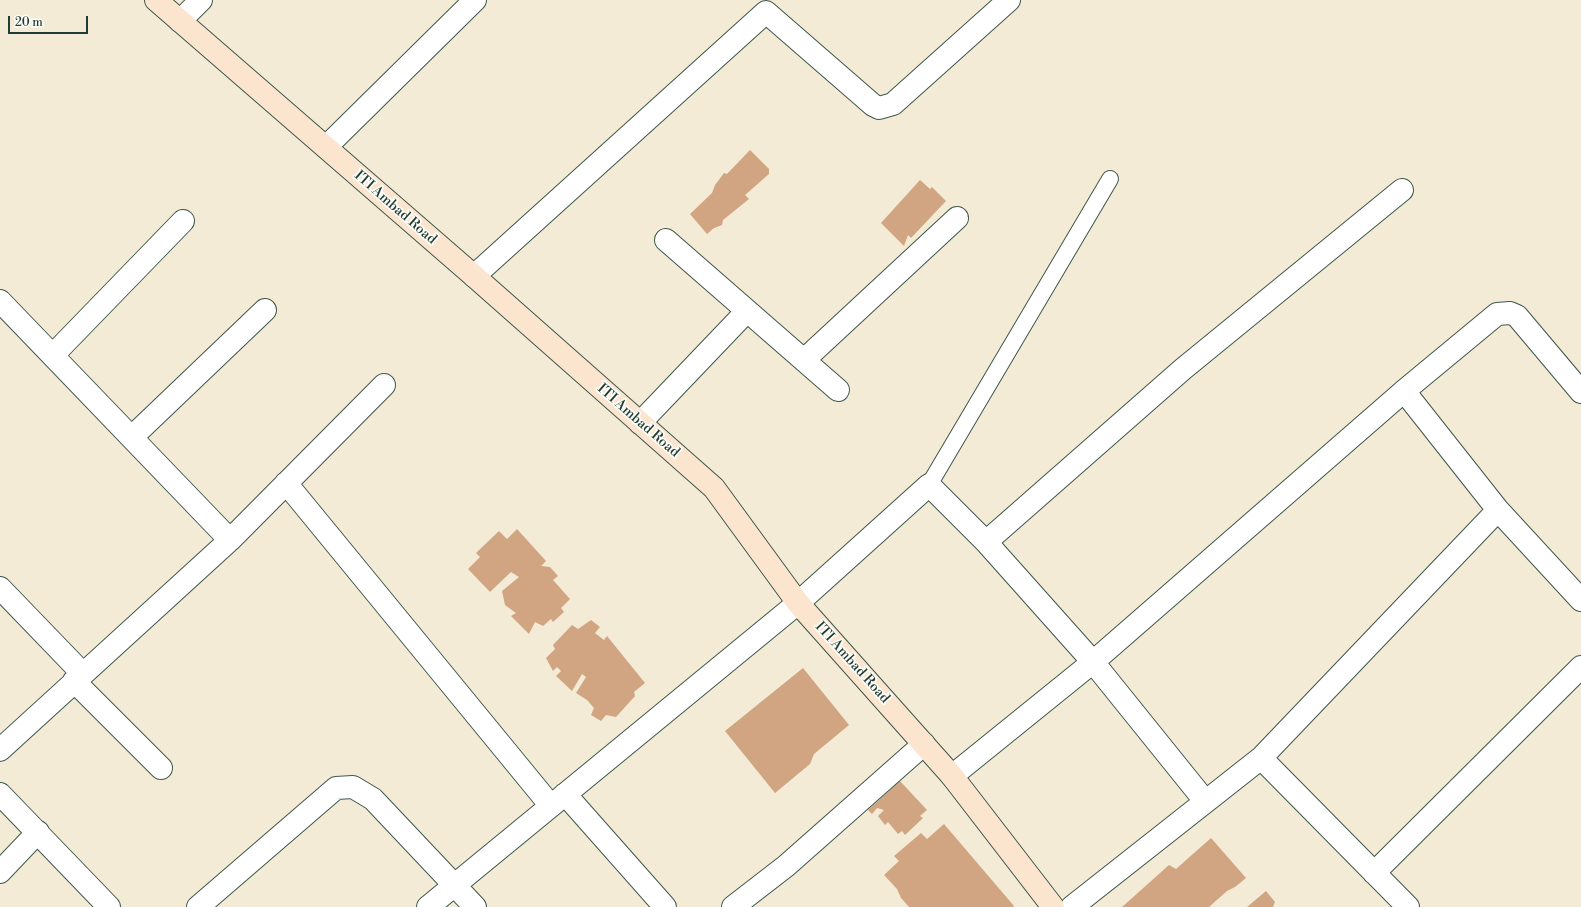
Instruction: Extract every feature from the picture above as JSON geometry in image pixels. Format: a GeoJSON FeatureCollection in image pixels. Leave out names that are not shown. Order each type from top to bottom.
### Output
{"type":"FeatureCollection","features":[{"type":"Feature","properties":{"kind":"street","name":"ITI Ambad Road"},"geometry":{"type":"LineString","coordinates":[[156,0],[474,276],[714,488],[798,603],[952,776],[1053,907]]}},
{"type":"Feature","properties":{"kind":"street"},"geometry":{"type":"LineString","coordinates":[[180,20],[201,0]]}},
{"type":"Feature","properties":{"kind":"street"},"geometry":{"type":"LineString","coordinates":[[326,147],[475,0]]}},
{"type":"Feature","properties":{"kind":"street"},"geometry":{"type":"LineString","coordinates":[[474,276],[772,6],[873,105],[879,108],[893,104],[1009,0]]}},
{"type":"Feature","properties":{"kind":"street"},"geometry":{"type":"LineString","coordinates":[[986,542],[1183,369],[1402,190]]}},
{"type":"Feature","properties":{"kind":"street"},"geometry":{"type":"LineString","coordinates":[[804,360],[957,218]]}},
{"type":"Feature","properties":{"kind":"street"},"geometry":{"type":"LineString","coordinates":[[53,355],[183,221]]}},
{"type":"Feature","properties":{"kind":"street"},"geometry":{"type":"LineString","coordinates":[[666,240],[838,390]]}},
{"type":"Feature","properties":{"kind":"street"},"geometry":{"type":"LineString","coordinates":[[0,301],[230,540]]}},
{"type":"Feature","properties":{"kind":"street"},"geometry":{"type":"LineString","coordinates":[[132,437],[265,310]]}},
{"type":"Feature","properties":{"kind":"street"},"geometry":{"type":"LineString","coordinates":[[640,423],[747,311]]}},
{"type":"Feature","properties":{"kind":"street"},"geometry":{"type":"LineString","coordinates":[[952,776],[1093,662],[1404,391],[1497,314],[1504,312],[1517,316],[1581,392]]}},
{"type":"Feature","properties":{"kind":"street"},"geometry":{"type":"LineString","coordinates":[[0,750],[230,540],[384,385]]}},
{"type":"Feature","properties":{"kind":"street"},"geometry":{"type":"LineString","coordinates":[[1404,391],[1498,510],[1581,600]]}},
{"type":"Feature","properties":{"kind":"street"},"geometry":{"type":"LineString","coordinates":[[286,483],[558,800],[665,907]]}},
{"type":"Feature","properties":{"kind":"street"},"geometry":{"type":"LineString","coordinates":[[428,907],[798,603],[929,486],[986,542],[1093,662],[1205,801]]}},
{"type":"Feature","properties":{"kind":"street"},"geometry":{"type":"LineString","coordinates":[[1072,907],[1261,758],[1498,510]]}},
{"type":"Feature","properties":{"kind":"street"},"geometry":{"type":"LineString","coordinates":[[0,588],[78,678],[161,768]]}},
{"type":"Feature","properties":{"kind":"street"},"geometry":{"type":"LineString","coordinates":[[1374,873],[1581,667]]}},
{"type":"Feature","properties":{"kind":"street"},"geometry":{"type":"LineString","coordinates":[[733,907],[786,866],[924,744]]}},
{"type":"Feature","properties":{"kind":"street"},"geometry":{"type":"LineString","coordinates":[[1261,758],[1408,907]]}},
{"type":"Feature","properties":{"kind":"street"},"geometry":{"type":"LineString","coordinates":[[198,907],[336,788],[353,787],[372,799],[475,907]]}},
{"type":"Feature","properties":{"kind":"street"},"geometry":{"type":"LineString","coordinates":[[0,794],[109,907]]}},
{"type":"Feature","properties":{"kind":"street"},"geometry":{"type":"LineString","coordinates":[[0,872],[38,832]]}},
{"type":"Feature","properties":{"kind":"lane"},"geometry":{"type":"LineString","coordinates":[[929,486],[1110,179]]}},
{"type":"Feature","properties":{"kind":"building"},"geometry":{"type":"Polygon","coordinates":[[[750,150],[769,169],[769,174],[745,195],[749,199],[723,220],[722,225],[714,228],[707,234],[690,214],[712,193],[715,185],[724,173],[727,174],[750,150]]]}},
{"type":"Feature","properties":{"kind":"building"},"geometry":{"type":"Polygon","coordinates":[[[920,180],[930,189],[932,187],[946,201],[911,238],[908,235],[904,246],[881,223],[920,180]]]}},
{"type":"Feature","properties":{"kind":"building"},"geometry":{"type":"Polygon","coordinates":[[[517,529],[546,561],[541,566],[550,567],[558,576],[553,580],[570,599],[561,608],[564,612],[553,622],[551,619],[543,626],[535,622],[529,634],[511,616],[516,613],[505,605],[502,591],[519,577],[511,572],[490,592],[468,569],[480,557],[476,553],[499,531],[507,539],[517,529]]]}},
{"type":"Feature","properties":{"kind":"building"},"geometry":{"type":"Polygon","coordinates":[[[591,620],[600,627],[595,633],[604,640],[607,636],[645,683],[634,692],[635,696],[616,717],[606,715],[601,721],[591,715],[594,708],[587,700],[576,693],[586,677],[582,674],[572,691],[556,676],[561,671],[557,667],[553,671],[546,658],[555,649],[553,645],[572,625],[578,629],[591,620]]]}},
{"type":"Feature","properties":{"kind":"building"},"geometry":{"type":"Polygon","coordinates":[[[803,668],[849,725],[814,754],[810,764],[775,793],[725,731],[803,668]]]}},
{"type":"Feature","properties":{"kind":"building"},"geometry":{"type":"Polygon","coordinates":[[[900,781],[927,810],[920,816],[923,818],[905,835],[902,831],[898,834],[888,822],[885,825],[878,816],[884,810],[877,808],[872,814],[868,810],[900,781]]]}},
{"type":"Feature","properties":{"kind":"building"},"geometry":{"type":"Polygon","coordinates":[[[944,824],[1014,906],[1013,907],[909,907],[901,898],[897,889],[884,875],[899,861],[894,856],[921,833],[927,839],[944,824]]]}},
{"type":"Feature","properties":{"kind":"building"},"geometry":{"type":"Polygon","coordinates":[[[1211,838],[1246,878],[1235,887],[1227,891],[1209,907],[1122,907],[1169,865],[1176,869],[1211,838]]]}},
{"type":"Feature","properties":{"kind":"building"},"geometry":{"type":"Polygon","coordinates":[[[1266,891],[1275,902],[1273,907],[1247,907],[1266,891]]]}}]}
